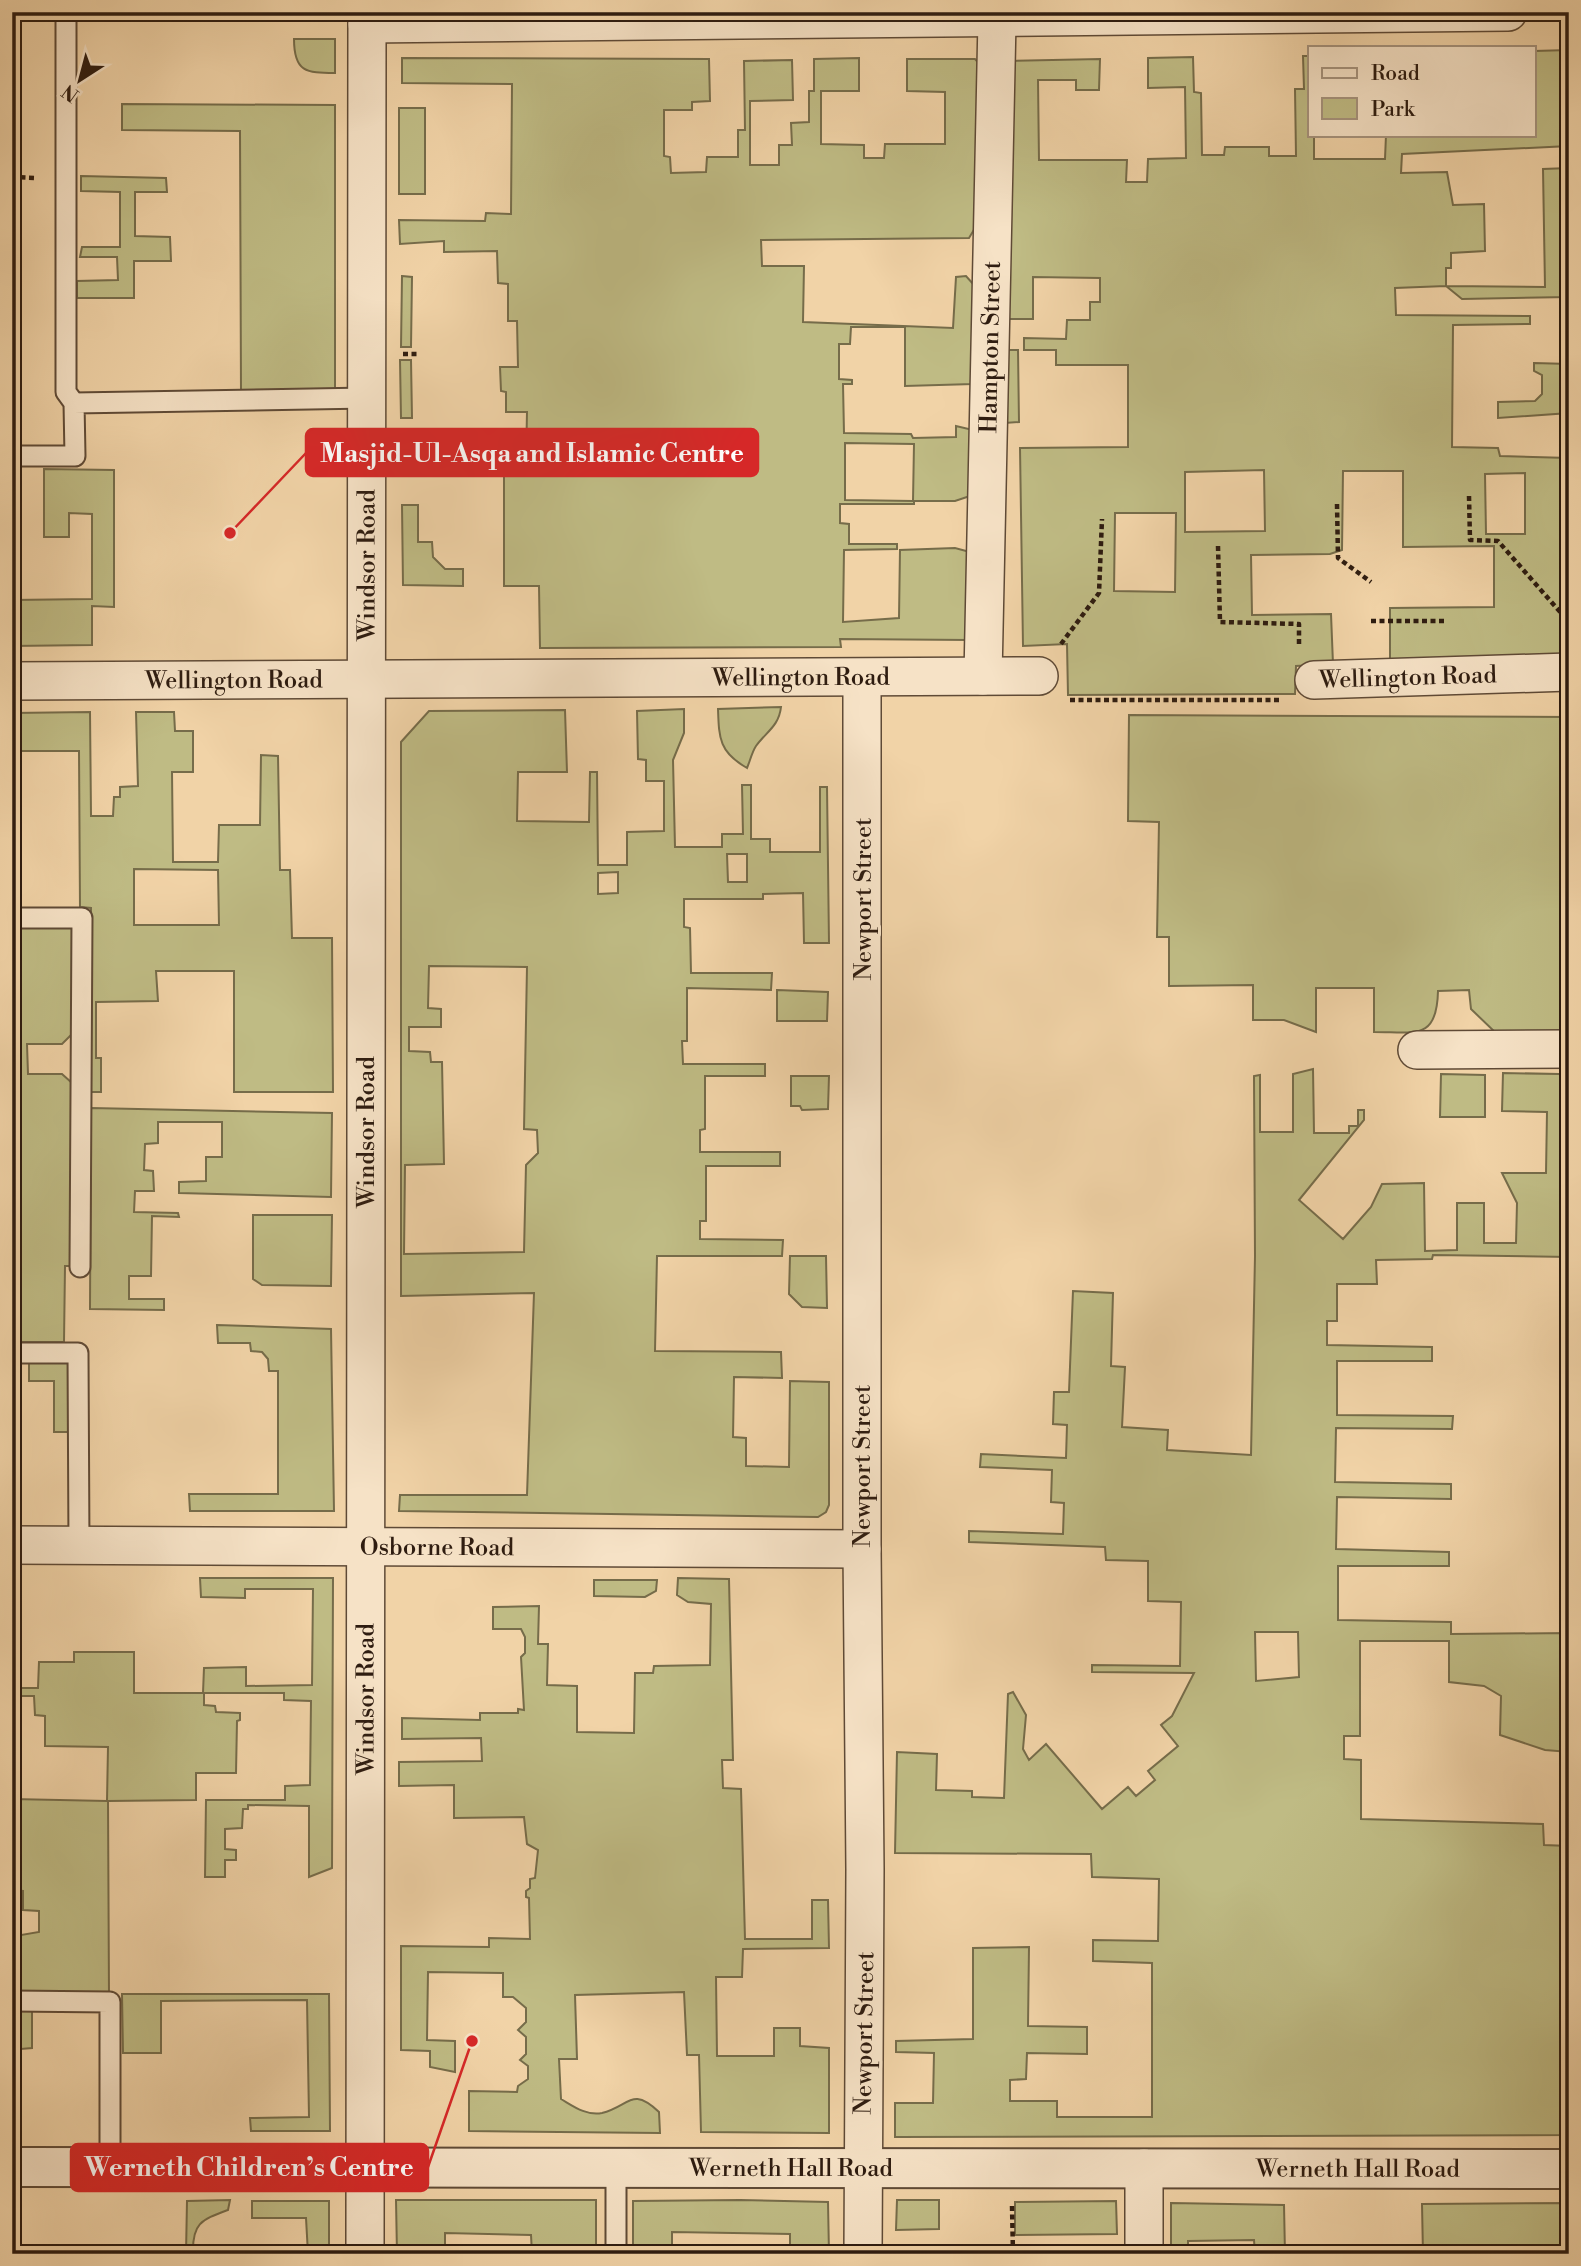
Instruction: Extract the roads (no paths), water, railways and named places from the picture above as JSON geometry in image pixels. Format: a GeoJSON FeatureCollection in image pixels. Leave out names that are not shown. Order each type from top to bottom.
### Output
{"type":"FeatureCollection","features":[{"type":"Feature","properties":{"kind":"street"},"geometry":{"type":"LineString","coordinates":[[367,18],[799,17],[997,20],[1180,15],[1507,12]]}},
{"type":"Feature","properties":{"kind":"street","name":"Windsor Road"},"geometry":{"type":"LineString","coordinates":[[365,2254],[367,18]]}},
{"type":"Feature","properties":{"kind":"street","name":"Hampton Street"},"geometry":{"type":"LineString","coordinates":[[983,676],[997,20]]}},
{"type":"Feature","properties":{"kind":"street","name":"Wellington Road"},"geometry":{"type":"LineString","coordinates":[[12,681],[983,676],[1048,663]]}},
{"type":"Feature","properties":{"kind":"street","name":"Wellington Road"},"geometry":{"type":"LineString","coordinates":[[1307,665],[1569,672]]}},
{"type":"Feature","properties":{"kind":"street","name":"Newport Street"},"geometry":{"type":"LineString","coordinates":[[862,678],[862,1549],[865,1881],[861,2170],[863,2254]]}},
{"type":"Feature","properties":{"kind":"street"},"geometry":{"type":"LineString","coordinates":[[1417,1050],[1459,1036],[1569,1049]]}},
{"type":"Feature","properties":{"kind":"street","name":"Osborne Road"},"geometry":{"type":"LineString","coordinates":[[12,1545],[862,1549]]}},
{"type":"Feature","properties":{"kind":"street","name":"Werneth Hall Road"},"geometry":{"type":"LineString","coordinates":[[12,2167],[1569,2169]]}},
{"type":"Feature","properties":{"kind":"street"},"geometry":{"type":"LineString","coordinates":[[1144,2168],[1144,2254]]}},
{"type":"Feature","properties":{"kind":"lane"},"geometry":{"type":"LineString","coordinates":[[12,456],[75,456],[74,402],[65,392],[66,12]]}},
{"type":"Feature","properties":{"kind":"lane"},"geometry":{"type":"LineString","coordinates":[[74,402],[367,398]]}},
{"type":"Feature","properties":{"kind":"lane"},"geometry":{"type":"LineString","coordinates":[[12,918],[82,918],[80,1267]]}},
{"type":"Feature","properties":{"kind":"lane"},"geometry":{"type":"LineString","coordinates":[[12,1353],[78,1353],[79,1545]]}},
{"type":"Feature","properties":{"kind":"lane"},"geometry":{"type":"LineString","coordinates":[[12,2001],[110,2001],[110,2167]]}},
{"type":"Feature","properties":{"kind":"lane"},"geometry":{"type":"LineString","coordinates":[[616,2254],[617,2168]]}},
{"type":"Feature","properties":{"kind":"place","name":"Masjid-Ul-Asqa and Islamic Centre"},"geometry":{"type":"Point","coordinates":[230,533]}},
{"type":"Feature","properties":{"kind":"place","name":"Werneth Children’s Centre"},"geometry":{"type":"Point","coordinates":[472,2041]}}]}
